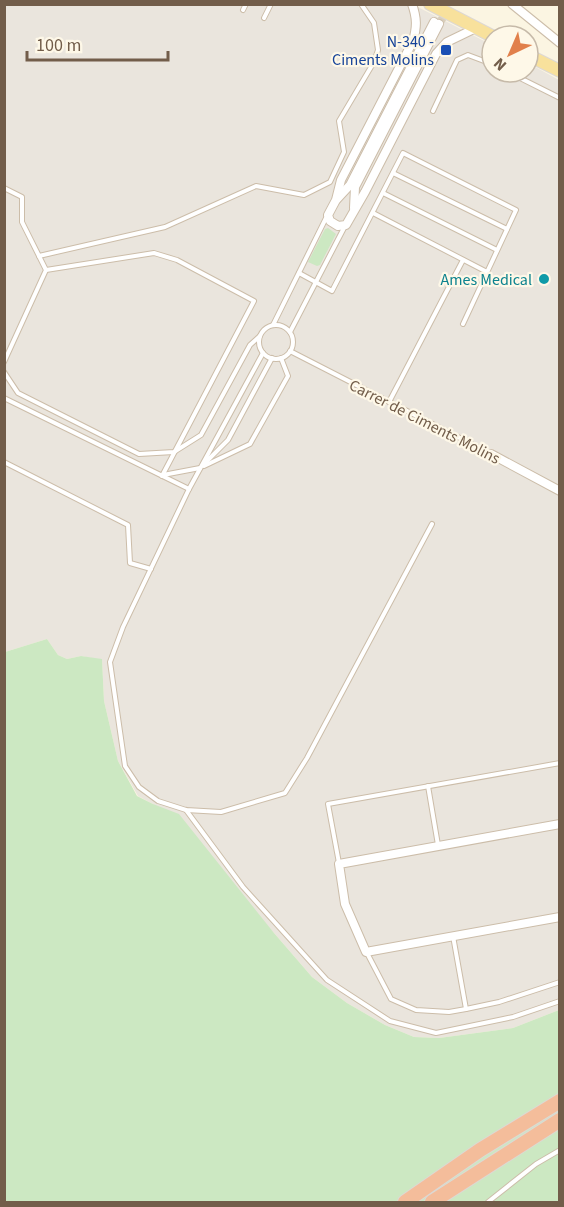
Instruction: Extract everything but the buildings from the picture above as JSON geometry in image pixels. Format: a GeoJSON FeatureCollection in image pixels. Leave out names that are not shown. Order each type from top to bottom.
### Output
{"type":"FeatureCollection","features":[{"type":"Feature","properties":{"kind":"highway"},"geometry":{"type":"LineString","coordinates":[[405,1203],[489,1145],[560,1101]]}},
{"type":"Feature","properties":{"kind":"highway"},"geometry":{"type":"LineString","coordinates":[[432,1203],[560,1120]]}},
{"type":"Feature","properties":{"kind":"main road"},"geometry":{"type":"LineString","coordinates":[[430,4],[480,30]]}},
{"type":"Feature","properties":{"kind":"main road"},"geometry":{"type":"LineString","coordinates":[[540,61],[560,71]]}},
{"type":"Feature","properties":{"kind":"street"},"geometry":{"type":"LineString","coordinates":[[412,4],[417,28],[413,41],[342,180],[336,200],[328,215],[338,226],[346,225],[365,192],[436,54],[454,37],[476,28]]}},
{"type":"Feature","properties":{"kind":"street"},"geometry":{"type":"LineString","coordinates":[[512,4],[560,43]]}},
{"type":"Feature","properties":{"kind":"street"},"geometry":{"type":"LineString","coordinates":[[336,200],[350,185],[436,23],[355,187],[354,209]]}},
{"type":"Feature","properties":{"kind":"street","name":"Carrer de Ciments Molins"},"geometry":{"type":"LineString","coordinates":[[491,454],[560,491]]}},
{"type":"Feature","properties":{"kind":"street"},"geometry":{"type":"LineString","coordinates":[[560,824],[339,864],[345,904],[366,952],[560,917]]}},
{"type":"Feature","properties":{"kind":"lane"},"geometry":{"type":"LineString","coordinates":[[243,10],[246,4]]}},
{"type":"Feature","properties":{"kind":"lane"},"geometry":{"type":"LineString","coordinates":[[264,18],[271,4]]}},
{"type":"Feature","properties":{"kind":"lane"},"geometry":{"type":"LineString","coordinates":[[39,256],[165,227],[256,186],[304,195],[330,182],[344,152],[339,121],[374,62],[378,50],[374,23],[361,4]]}},
{"type":"Feature","properties":{"kind":"lane"},"geometry":{"type":"LineString","coordinates":[[433,111],[457,60],[468,55],[480,60]]}},
{"type":"Feature","properties":{"kind":"lane"},"geometry":{"type":"LineString","coordinates":[[532,84],[560,98]]}},
{"type":"Feature","properties":{"kind":"lane"},"geometry":{"type":"LineString","coordinates":[[299,273],[332,291],[404,153],[516,210],[463,324]]}},
{"type":"Feature","properties":{"kind":"lane"},"geometry":{"type":"LineString","coordinates":[[393,173],[507,229]]}},
{"type":"Feature","properties":{"kind":"lane"},"geometry":{"type":"LineString","coordinates":[[4,188],[22,197],[22,222],[46,270]]}},
{"type":"Feature","properties":{"kind":"lane"},"geometry":{"type":"LineString","coordinates":[[383,193],[497,250]]}},
{"type":"Feature","properties":{"kind":"lane"},"geometry":{"type":"LineString","coordinates":[[373,213],[487,272]]}},
{"type":"Feature","properties":{"kind":"lane"},"geometry":{"type":"LineString","coordinates":[[4,372],[18,393],[139,454],[174,452],[201,435],[249,345],[273,325],[328,215]]}},
{"type":"Feature","properties":{"kind":"lane"},"geometry":{"type":"LineString","coordinates":[[290,332],[346,225]]}},
{"type":"Feature","properties":{"kind":"lane"},"geometry":{"type":"LineString","coordinates":[[46,270],[154,253],[177,260],[254,301],[162,476]]}},
{"type":"Feature","properties":{"kind":"lane"},"geometry":{"type":"LineString","coordinates":[[389,402],[463,260]]}},
{"type":"Feature","properties":{"kind":"lane"},"geometry":{"type":"LineString","coordinates":[[4,362],[46,270]]}},
{"type":"Feature","properties":{"kind":"lane"},"geometry":{"type":"LineString","coordinates":[[260,336],[259,343],[263,352],[272,358],[281,358],[290,351],[293,340],[290,332],[284,326],[273,325]]}},
{"type":"Feature","properties":{"kind":"lane","name":"Carrer de Ciments Molins"},"geometry":{"type":"LineString","coordinates":[[290,351],[491,454]]}},
{"type":"Feature","properties":{"kind":"lane"},"geometry":{"type":"LineString","coordinates":[[263,352],[189,489],[123,627],[110,662],[125,766],[139,787],[158,801],[186,810],[221,812],[285,793],[307,758],[432,524]]}},
{"type":"Feature","properties":{"kind":"lane"},"geometry":{"type":"LineString","coordinates":[[201,468],[228,440],[272,358]]}},
{"type":"Feature","properties":{"kind":"lane"},"geometry":{"type":"LineString","coordinates":[[162,476],[201,468],[250,444],[288,376],[281,358]]}},
{"type":"Feature","properties":{"kind":"lane"},"geometry":{"type":"LineString","coordinates":[[4,398],[189,489]]}},
{"type":"Feature","properties":{"kind":"lane"},"geometry":{"type":"LineString","coordinates":[[4,462],[129,525],[130,563],[151,569]]}},
{"type":"Feature","properties":{"kind":"lane"},"geometry":{"type":"LineString","coordinates":[[339,864],[328,804],[560,763]]}},
{"type":"Feature","properties":{"kind":"lane"},"geometry":{"type":"LineString","coordinates":[[428,786],[438,845]]}},
{"type":"Feature","properties":{"kind":"lane"},"geometry":{"type":"LineString","coordinates":[[186,810],[243,887],[327,980],[390,1021],[436,1033],[513,1017],[560,1001]]}},
{"type":"Feature","properties":{"kind":"lane"},"geometry":{"type":"LineString","coordinates":[[453,936],[466,1009]]}},
{"type":"Feature","properties":{"kind":"lane"},"geometry":{"type":"LineString","coordinates":[[366,952],[391,999],[416,1010],[449,1012],[466,1009],[499,1002],[560,982]]}},
{"type":"Feature","properties":{"kind":"lane"},"geometry":{"type":"LineString","coordinates":[[489,1203],[536,1164],[560,1150]]}},
{"type":"Feature","properties":{"kind":"shaded area"},"geometry":{"type":"Polygon","coordinates":[[[5,5],[414,5],[480,39],[480,84],[540,84],[540,70],[559,80],[559,1010],[513,1028],[439,1038],[414,1037],[385,1025],[347,1003],[312,977],[153,804],[138,796],[118,761],[104,701],[102,660],[81,656],[67,659],[58,655],[47,639],[5,652],[5,5]]]}},
{"type":"Feature","properties":{"kind":"green space"},"geometry":{"type":"Polygon","coordinates":[[[328,228],[336,234],[320,265],[317,266],[308,262],[325,229],[328,228]]]}},
{"type":"Feature","properties":{"kind":"green space"},"geometry":{"type":"Polygon","coordinates":[[[47,639],[58,655],[67,659],[81,656],[102,659],[104,701],[118,761],[137,796],[179,814],[312,977],[347,1003],[385,1025],[414,1037],[439,1038],[513,1028],[559,1010],[559,1202],[5,1202],[5,652],[47,639]]]}},
{"type":"Feature","properties":{"kind":"tunnel"},"geometry":{"type":"LineString","coordinates":[[439,24],[451,4]]}},
{"type":"Feature","properties":{"kind":"place","name":"N-340 - Ciments Molins"},"geometry":{"type":"Point","coordinates":[446,50]}},
{"type":"Feature","properties":{"kind":"place","name":"Ames Medical"},"geometry":{"type":"Point","coordinates":[544,279]}}]}
